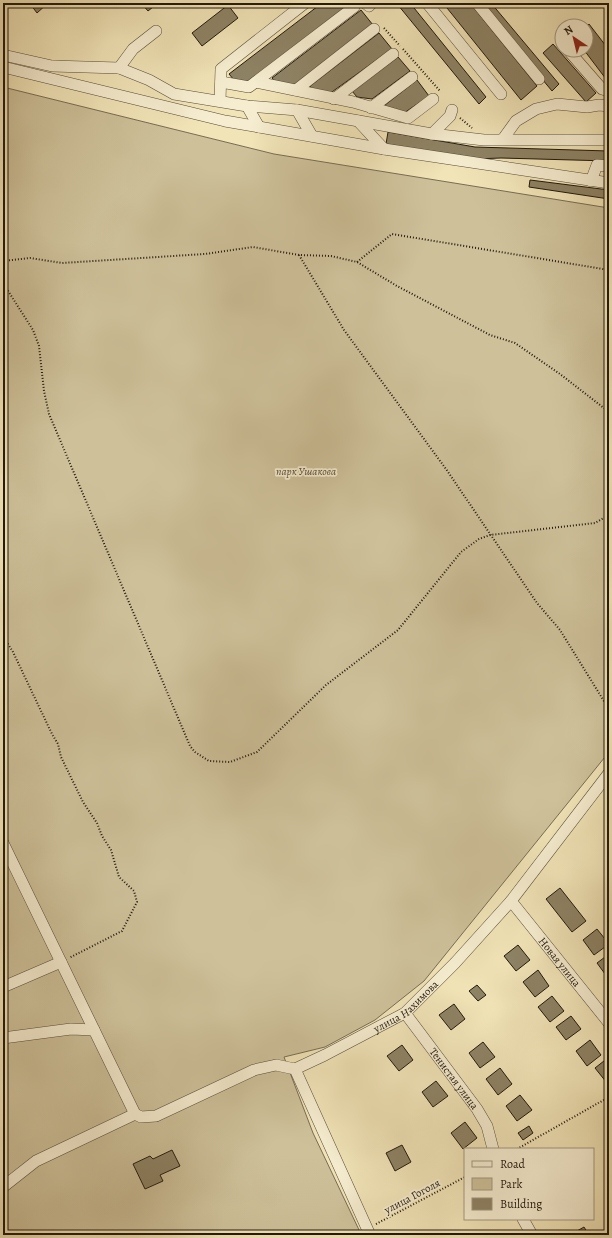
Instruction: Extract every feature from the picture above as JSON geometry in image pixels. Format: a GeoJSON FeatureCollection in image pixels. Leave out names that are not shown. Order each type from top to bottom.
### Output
{"type":"FeatureCollection","features":[{"type":"Feature","properties":{"kind":"street"},"geometry":{"type":"LineString","coordinates":[[220,101],[222,69],[305,3]]}},
{"type":"Feature","properties":{"kind":"street"},"geometry":{"type":"LineString","coordinates":[[221,82],[249,87],[359,5],[369,6],[372,3]]}},
{"type":"Feature","properties":{"kind":"street"},"geometry":{"type":"LineString","coordinates":[[427,3],[501,94]]}},
{"type":"Feature","properties":{"kind":"street"},"geometry":{"type":"LineString","coordinates":[[477,3],[539,79]]}},
{"type":"Feature","properties":{"kind":"street"},"geometry":{"type":"LineString","coordinates":[[296,90],[378,27]]}},
{"type":"Feature","properties":{"kind":"street"},"geometry":{"type":"LineString","coordinates":[[119,68],[133,49],[156,31]]}},
{"type":"Feature","properties":{"kind":"street"},"geometry":{"type":"LineString","coordinates":[[334,98],[393,54]]}},
{"type":"Feature","properties":{"kind":"street"},"geometry":{"type":"LineString","coordinates":[[3,55],[52,66],[119,68],[149,80],[174,94],[247,106],[297,110],[432,134],[484,140],[609,140]]}},
{"type":"Feature","properties":{"kind":"street"},"geometry":{"type":"LineString","coordinates":[[575,58],[602,89],[609,91]]}},
{"type":"Feature","properties":{"kind":"street"},"geometry":{"type":"LineString","coordinates":[[3,67],[225,121],[384,149],[609,183]]}},
{"type":"Feature","properties":{"kind":"street"},"geometry":{"type":"LineString","coordinates":[[371,108],[412,77]]}},
{"type":"Feature","properties":{"kind":"street"},"geometry":{"type":"LineString","coordinates":[[256,82],[334,98],[408,118],[437,96]]}},
{"type":"Feature","properties":{"kind":"street"},"geometry":{"type":"LineString","coordinates":[[503,139],[516,121],[536,109],[557,104],[587,107],[609,105]]}},
{"type":"Feature","properties":{"kind":"street"},"geometry":{"type":"LineString","coordinates":[[247,106],[259,127]]}},
{"type":"Feature","properties":{"kind":"street"},"geometry":{"type":"LineString","coordinates":[[297,110],[312,136]]}},
{"type":"Feature","properties":{"kind":"street"},"geometry":{"type":"LineString","coordinates":[[432,134],[450,116],[452,110]]}},
{"type":"Feature","properties":{"kind":"street"},"geometry":{"type":"LineString","coordinates":[[358,121],[384,149]]}},
{"type":"Feature","properties":{"kind":"street"},"geometry":{"type":"LineString","coordinates":[[591,181],[597,165],[609,166]]}},
{"type":"Feature","properties":{"kind":"street","name":"улица Нахимова"},"geometry":{"type":"LineString","coordinates":[[295,1069],[405,1013],[455,963],[511,901],[609,773]]}},
{"type":"Feature","properties":{"kind":"street"},"geometry":{"type":"LineString","coordinates":[[3,843],[135,1114],[141,1117],[156,1116],[254,1070],[276,1065],[295,1069],[368,1232]]}},
{"type":"Feature","properties":{"kind":"street","name":"Новая улица"},"geometry":{"type":"LineString","coordinates":[[511,901],[609,1023]]}},
{"type":"Feature","properties":{"kind":"street"},"geometry":{"type":"LineString","coordinates":[[3,987],[61,962]]}},
{"type":"Feature","properties":{"kind":"street","name":"Тенистая улица"},"geometry":{"type":"LineString","coordinates":[[405,1013],[477,1108],[487,1126],[493,1148]]}},
{"type":"Feature","properties":{"kind":"street"},"geometry":{"type":"LineString","coordinates":[[3,1038],[71,1029],[94,1030]]}},
{"type":"Feature","properties":{"kind":"street"},"geometry":{"type":"LineString","coordinates":[[3,1187],[36,1161],[135,1114]]}},
{"type":"Feature","properties":{"kind":"street"},"geometry":{"type":"LineString","coordinates":[[524,1220],[532,1235]]}},
{"type":"Feature","properties":{"kind":"path"},"geometry":{"type":"LineString","coordinates":[[378,27],[437,96]]}},
{"type":"Feature","properties":{"kind":"path"},"geometry":{"type":"LineString","coordinates":[[452,110],[484,140]]}},
{"type":"Feature","properties":{"kind":"path"},"geometry":{"type":"LineString","coordinates":[[357,262],[392,234],[609,270]]}},
{"type":"Feature","properties":{"kind":"path"},"geometry":{"type":"LineString","coordinates":[[3,261],[30,258],[62,263],[204,254],[253,247],[299,255],[331,256],[357,262],[397,286],[490,335],[515,343],[560,374],[609,412]]}},
{"type":"Feature","properties":{"kind":"path"},"geometry":{"type":"LineString","coordinates":[[299,255],[344,330],[446,469],[536,602],[560,630],[607,706],[609,716]]}},
{"type":"Feature","properties":{"kind":"path"},"geometry":{"type":"LineString","coordinates":[[3,284],[33,330],[39,346],[44,391],[49,414],[190,746],[195,752],[209,761],[230,762],[257,752],[326,685],[398,630],[462,552],[479,539],[490,535],[595,523],[609,515]]}},
{"type":"Feature","properties":{"kind":"path"},"geometry":{"type":"LineString","coordinates":[[3,636],[13,652],[58,744],[61,757],[80,796],[97,823],[110,850],[119,877],[134,891],[137,902],[122,930],[61,962]]}},
{"type":"Feature","properties":{"kind":"path"},"geometry":{"type":"LineString","coordinates":[[519,1148],[609,1097]]}},
{"type":"Feature","properties":{"kind":"path","name":"улица Гоголя"},"geometry":{"type":"LineString","coordinates":[[368,1232],[464,1178]]}},
{"type":"Feature","properties":{"kind":"green space","name":"парк Ушакова"},"geometry":{"type":"Polygon","coordinates":[[[3,87],[274,154],[609,208],[609,752],[424,981],[375,1020],[325,1047],[284,1057],[313,1133],[360,1232],[354,1235],[3,1235],[3,87]]]}},
{"type":"Feature","properties":{"kind":"building"},"geometry":{"type":"Polygon","coordinates":[[[33,3],[48,3],[37,13],[31,5],[33,3]]]}},
{"type":"Feature","properties":{"kind":"building"},"geometry":{"type":"Polygon","coordinates":[[[141,3],[158,3],[148,11],[141,3]]]}},
{"type":"Feature","properties":{"kind":"building"},"geometry":{"type":"Polygon","coordinates":[[[322,3],[353,3],[249,82],[234,80],[229,74],[322,3]]]}},
{"type":"Feature","properties":{"kind":"building"},"geometry":{"type":"Polygon","coordinates":[[[400,3],[410,3],[486,97],[479,104],[398,5],[400,3]]]}},
{"type":"Feature","properties":{"kind":"building"},"geometry":{"type":"Polygon","coordinates":[[[443,3],[470,3],[537,86],[521,100],[443,3]]]}},
{"type":"Feature","properties":{"kind":"building"},"geometry":{"type":"Polygon","coordinates":[[[479,3],[491,3],[559,84],[552,91],[479,3]]]}},
{"type":"Feature","properties":{"kind":"building"},"geometry":{"type":"Polygon","coordinates":[[[228,5],[238,18],[202,46],[192,33],[228,5]]]}},
{"type":"Feature","properties":{"kind":"building"},"geometry":{"type":"Polygon","coordinates":[[[361,10],[373,25],[292,87],[277,84],[272,78],[361,10]]]}},
{"type":"Feature","properties":{"kind":"building"},"geometry":{"type":"Polygon","coordinates":[[[594,30],[609,50],[609,76],[606,79],[590,58],[594,58],[594,30]]]}},
{"type":"Feature","properties":{"kind":"building"},"geometry":{"type":"Polygon","coordinates":[[[379,33],[392,49],[329,94],[314,92],[310,86],[379,33]]]}},
{"type":"Feature","properties":{"kind":"building"},"geometry":{"type":"Polygon","coordinates":[[[553,44],[554,58],[565,58],[596,93],[586,102],[543,53],[553,44]]]}},
{"type":"Feature","properties":{"kind":"building"},"geometry":{"type":"Polygon","coordinates":[[[398,57],[410,71],[372,99],[357,97],[352,91],[398,57]]]}},
{"type":"Feature","properties":{"kind":"building"},"geometry":{"type":"Polygon","coordinates":[[[417,80],[429,96],[404,113],[389,111],[385,105],[417,80]]]}},
{"type":"Feature","properties":{"kind":"building"},"geometry":{"type":"Polygon","coordinates":[[[388,132],[475,147],[609,151],[609,161],[501,158],[473,159],[386,144],[388,132]]]}},
{"type":"Feature","properties":{"kind":"building"},"geometry":{"type":"Polygon","coordinates":[[[530,180],[609,190],[609,199],[529,187],[530,180]]]}},
{"type":"Feature","properties":{"kind":"building"},"geometry":{"type":"Polygon","coordinates":[[[560,888],[586,921],[572,932],[546,899],[560,888]]]}},
{"type":"Feature","properties":{"kind":"building"},"geometry":{"type":"Polygon","coordinates":[[[597,929],[609,944],[594,955],[583,940],[597,929]]]}},
{"type":"Feature","properties":{"kind":"building"},"geometry":{"type":"Polygon","coordinates":[[[518,945],[530,960],[516,971],[504,956],[518,945]]]}},
{"type":"Feature","properties":{"kind":"building"},"geometry":{"type":"Polygon","coordinates":[[[609,954],[609,978],[608,978],[597,963],[609,954]]]}},
{"type":"Feature","properties":{"kind":"building"},"geometry":{"type":"Polygon","coordinates":[[[538,970],[549,986],[535,997],[523,982],[538,970]]]}},
{"type":"Feature","properties":{"kind":"building"},"geometry":{"type":"Polygon","coordinates":[[[477,985],[486,995],[478,1001],[469,991],[477,985]]]}},
{"type":"Feature","properties":{"kind":"building"},"geometry":{"type":"Polygon","coordinates":[[[552,996],[564,1011],[550,1022],[538,1007],[552,996]]]}},
{"type":"Feature","properties":{"kind":"building"},"geometry":{"type":"Polygon","coordinates":[[[454,1004],[465,1019],[451,1030],[439,1015],[454,1004]]]}},
{"type":"Feature","properties":{"kind":"building"},"geometry":{"type":"Polygon","coordinates":[[[571,1016],[581,1029],[566,1040],[556,1027],[571,1016]]]}},
{"type":"Feature","properties":{"kind":"building"},"geometry":{"type":"Polygon","coordinates":[[[590,1040],[601,1055],[587,1066],[576,1051],[590,1040]]]}},
{"type":"Feature","properties":{"kind":"building"},"geometry":{"type":"Polygon","coordinates":[[[483,1042],[495,1057],[480,1068],[469,1053],[483,1042]]]}},
{"type":"Feature","properties":{"kind":"building"},"geometry":{"type":"Polygon","coordinates":[[[402,1045],[413,1060],[399,1071],[387,1056],[402,1045]]]}},
{"type":"Feature","properties":{"kind":"building"},"geometry":{"type":"Polygon","coordinates":[[[609,1057],[609,1081],[607,1083],[595,1068],[609,1057]]]}},
{"type":"Feature","properties":{"kind":"building"},"geometry":{"type":"Polygon","coordinates":[[[500,1068],[512,1084],[498,1095],[486,1079],[500,1068]]]}},
{"type":"Feature","properties":{"kind":"building"},"geometry":{"type":"Polygon","coordinates":[[[436,1081],[448,1096],[433,1107],[422,1092],[436,1081]]]}},
{"type":"Feature","properties":{"kind":"building"},"geometry":{"type":"Polygon","coordinates":[[[520,1095],[532,1110],[517,1121],[506,1106],[520,1095]]]}},
{"type":"Feature","properties":{"kind":"building"},"geometry":{"type":"Polygon","coordinates":[[[465,1122],[477,1138],[463,1149],[451,1133],[465,1122]]]}},
{"type":"Feature","properties":{"kind":"building"},"geometry":{"type":"Polygon","coordinates":[[[529,1126],[533,1133],[523,1140],[518,1133],[529,1126]]]}},
{"type":"Feature","properties":{"kind":"building"},"geometry":{"type":"Polygon","coordinates":[[[402,1145],[411,1162],[395,1171],[386,1153],[402,1145]]]}},
{"type":"Feature","properties":{"kind":"building"},"geometry":{"type":"Polygon","coordinates":[[[172,1150],[180,1166],[160,1175],[163,1181],[145,1189],[133,1164],[150,1156],[153,1159],[172,1150]]]}},
{"type":"Feature","properties":{"kind":"building"},"geometry":{"type":"Polygon","coordinates":[[[584,1227],[589,1235],[570,1235],[584,1227]]]}}]}
